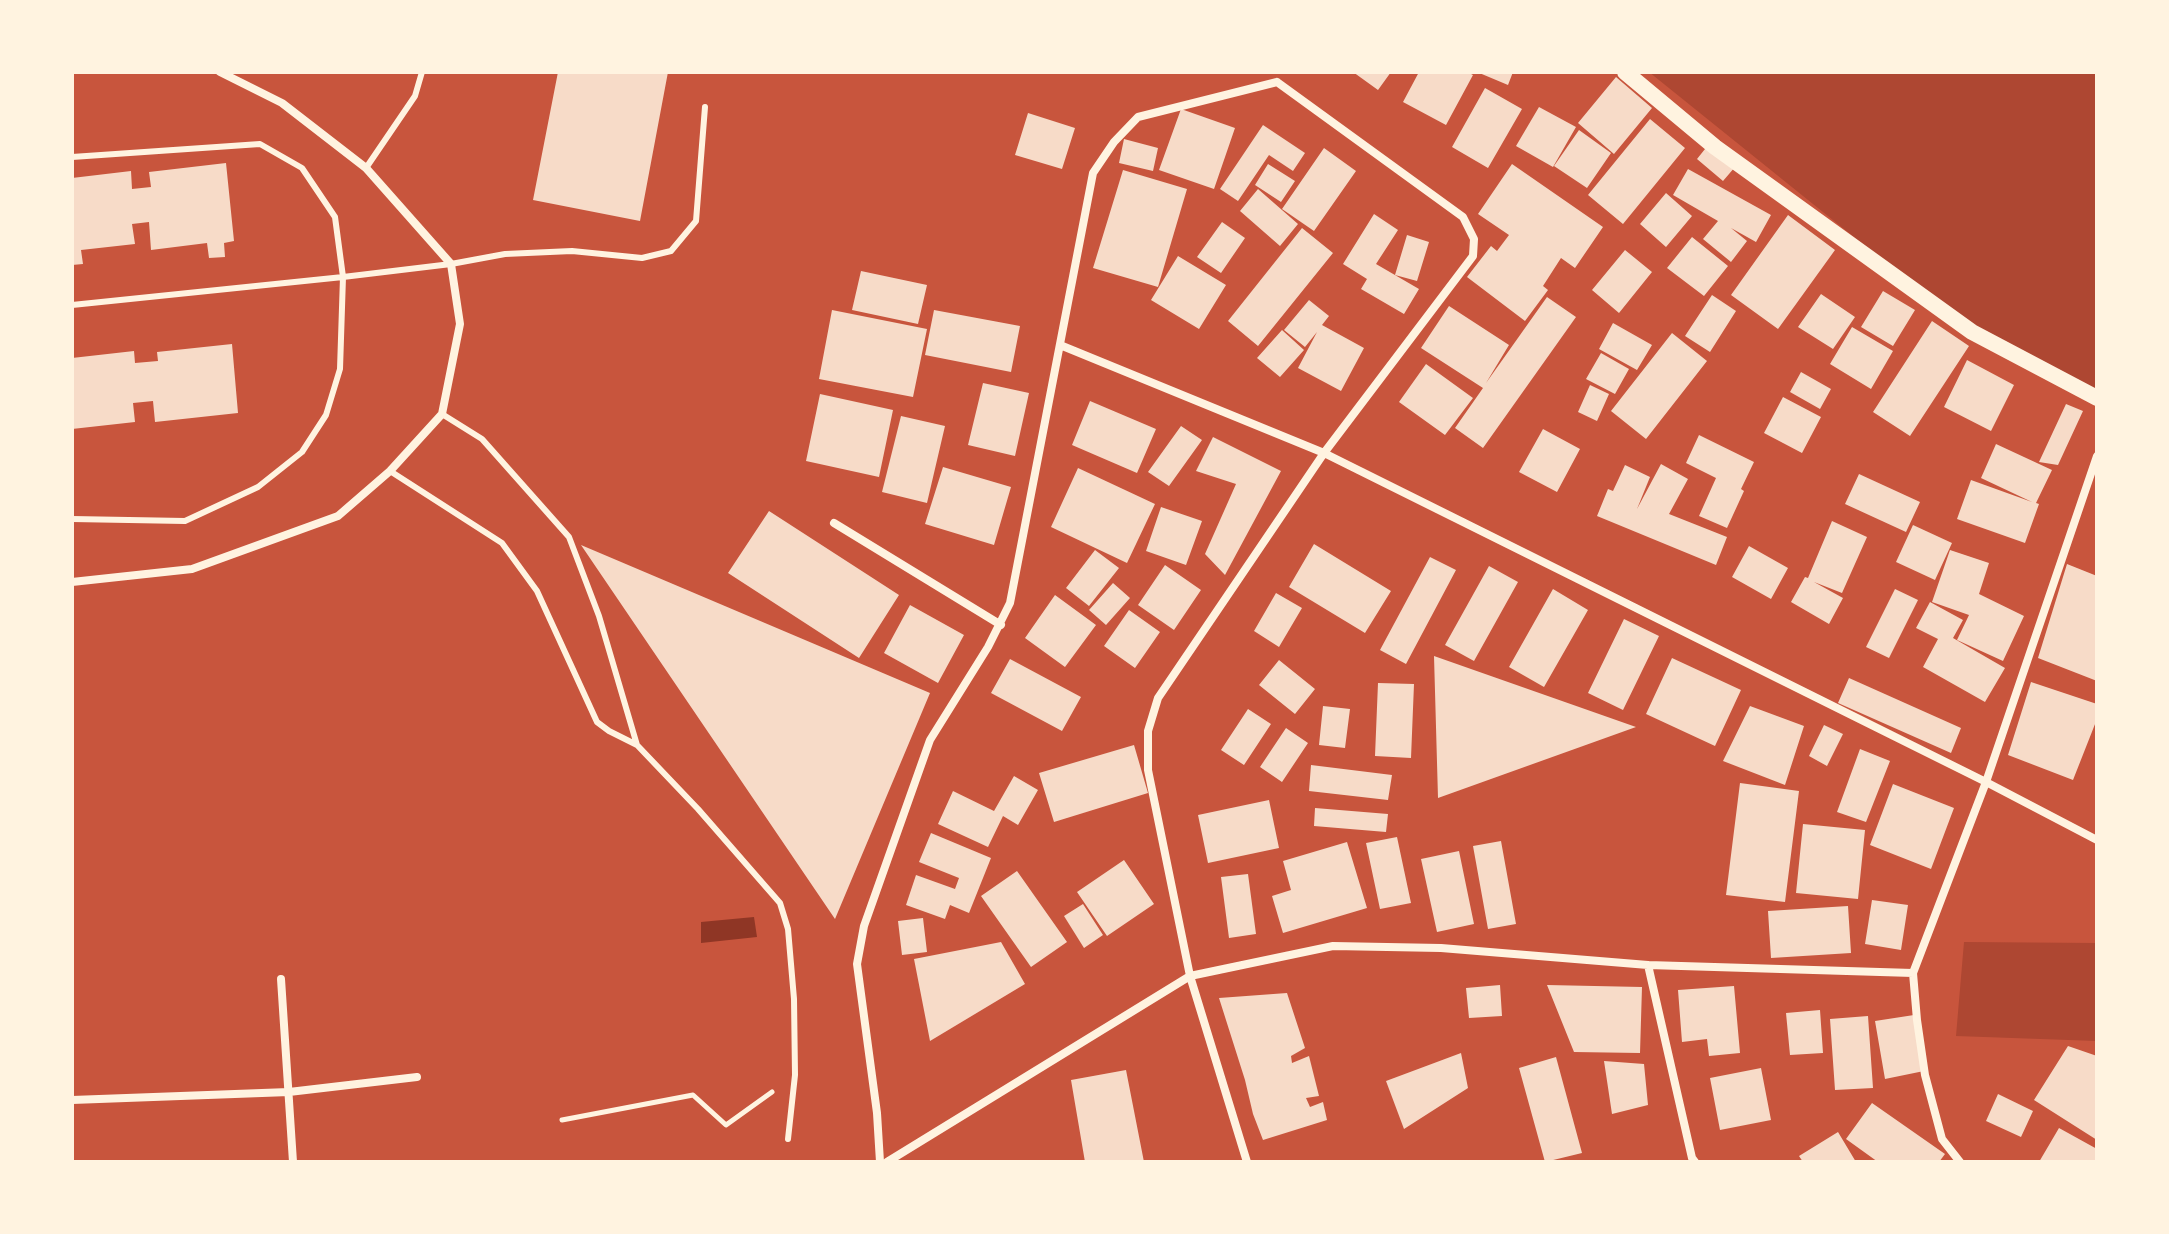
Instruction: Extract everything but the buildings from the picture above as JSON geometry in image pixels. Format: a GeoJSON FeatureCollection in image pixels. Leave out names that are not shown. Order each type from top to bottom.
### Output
{"type":"FeatureCollection","features":[{"type":"Feature","properties":{"kind":"main road"},"geometry":{"type":"LineString","coordinates":[[1625,72],[1715,147],[1972,332],[2097,398]]}},
{"type":"Feature","properties":{"kind":"street"},"geometry":{"type":"LineString","coordinates":[[72,582],[192,569],[338,516],[390,471],[442,414],[460,324],[451,264],[366,168],[282,103],[220,72]]}},
{"type":"Feature","properties":{"kind":"street"},"geometry":{"type":"LineString","coordinates":[[1247,1162],[1190,976],[1148,770],[1148,731],[1158,698],[1324,453],[1473,256],[1474,239],[1463,217],[1277,82],[1274,72]]}},
{"type":"Feature","properties":{"kind":"street"},"geometry":{"type":"LineString","coordinates":[[880,1162],[877,1113],[857,964],[864,926],[930,740],[1001,625],[1010,603],[1093,173],[1114,142],[1138,117],[1277,82]]}},
{"type":"Feature","properties":{"kind":"street"},"geometry":{"type":"LineString","coordinates":[[1060,345],[1324,453],[2097,840]]}},
{"type":"Feature","properties":{"kind":"street"},"geometry":{"type":"LineString","coordinates":[[1960,1162],[1942,1139],[1925,1075],[1913,973],[1986,782],[2097,456]]}},
{"type":"Feature","properties":{"kind":"street"},"geometry":{"type":"LineString","coordinates":[[834,523],[1001,625]]}},
{"type":"Feature","properties":{"kind":"street"},"geometry":{"type":"LineString","coordinates":[[887,1162],[1190,976],[1333,946],[1441,948],[1648,965],[1913,973]]}},
{"type":"Feature","properties":{"kind":"street"},"geometry":{"type":"LineString","coordinates":[[1648,965],[1695,1162]]}},
{"type":"Feature","properties":{"kind":"street"},"geometry":{"type":"LineString","coordinates":[[281,979],[293,1162]]}},
{"type":"Feature","properties":{"kind":"street"},"geometry":{"type":"LineString","coordinates":[[72,1100],[289,1092],[417,1077]]}},
{"type":"Feature","properties":{"kind":"lane"},"geometry":{"type":"LineString","coordinates":[[366,168],[415,96],[422,72]]}},
{"type":"Feature","properties":{"kind":"lane"},"geometry":{"type":"LineString","coordinates":[[72,305],[343,277],[505,254],[572,251],[642,258],[671,251],[696,221],[705,107]]}},
{"type":"Feature","properties":{"kind":"lane"},"geometry":{"type":"LineString","coordinates":[[72,157],[260,144],[302,168],[335,217],[343,277],[340,369],[326,415],[302,452],[258,487],[185,521],[72,519]]}},
{"type":"Feature","properties":{"kind":"lane"},"geometry":{"type":"LineString","coordinates":[[442,414],[482,439],[569,537],[617,671],[637,745]]}},
{"type":"Feature","properties":{"kind":"lane"},"geometry":{"type":"LineString","coordinates":[[390,471],[502,543],[537,591],[597,722],[637,745],[780,903],[788,929],[794,999],[795,1075],[788,1139]]}},
{"type":"Feature","properties":{"kind":"path"},"geometry":{"type":"LineString","coordinates":[[562,1120],[693,1095],[726,1125],[795,1075]]}},
{"type":"Feature","properties":{"kind":"shaded area"},"geometry":{"type":"Polygon","coordinates":[[[1649,72],[2097,72],[2097,398],[1972,332],[1649,72]]]}},
{"type":"Feature","properties":{"kind":"shaded area"},"geometry":{"type":"Polygon","coordinates":[[[754,917],[757,937],[701,943],[701,922],[754,917]]]}},
{"type":"Feature","properties":{"kind":"shaded area"},"geometry":{"type":"Polygon","coordinates":[[[1964,942],[2097,943],[2097,1041],[1956,1036],[1964,942]]]}}]}
